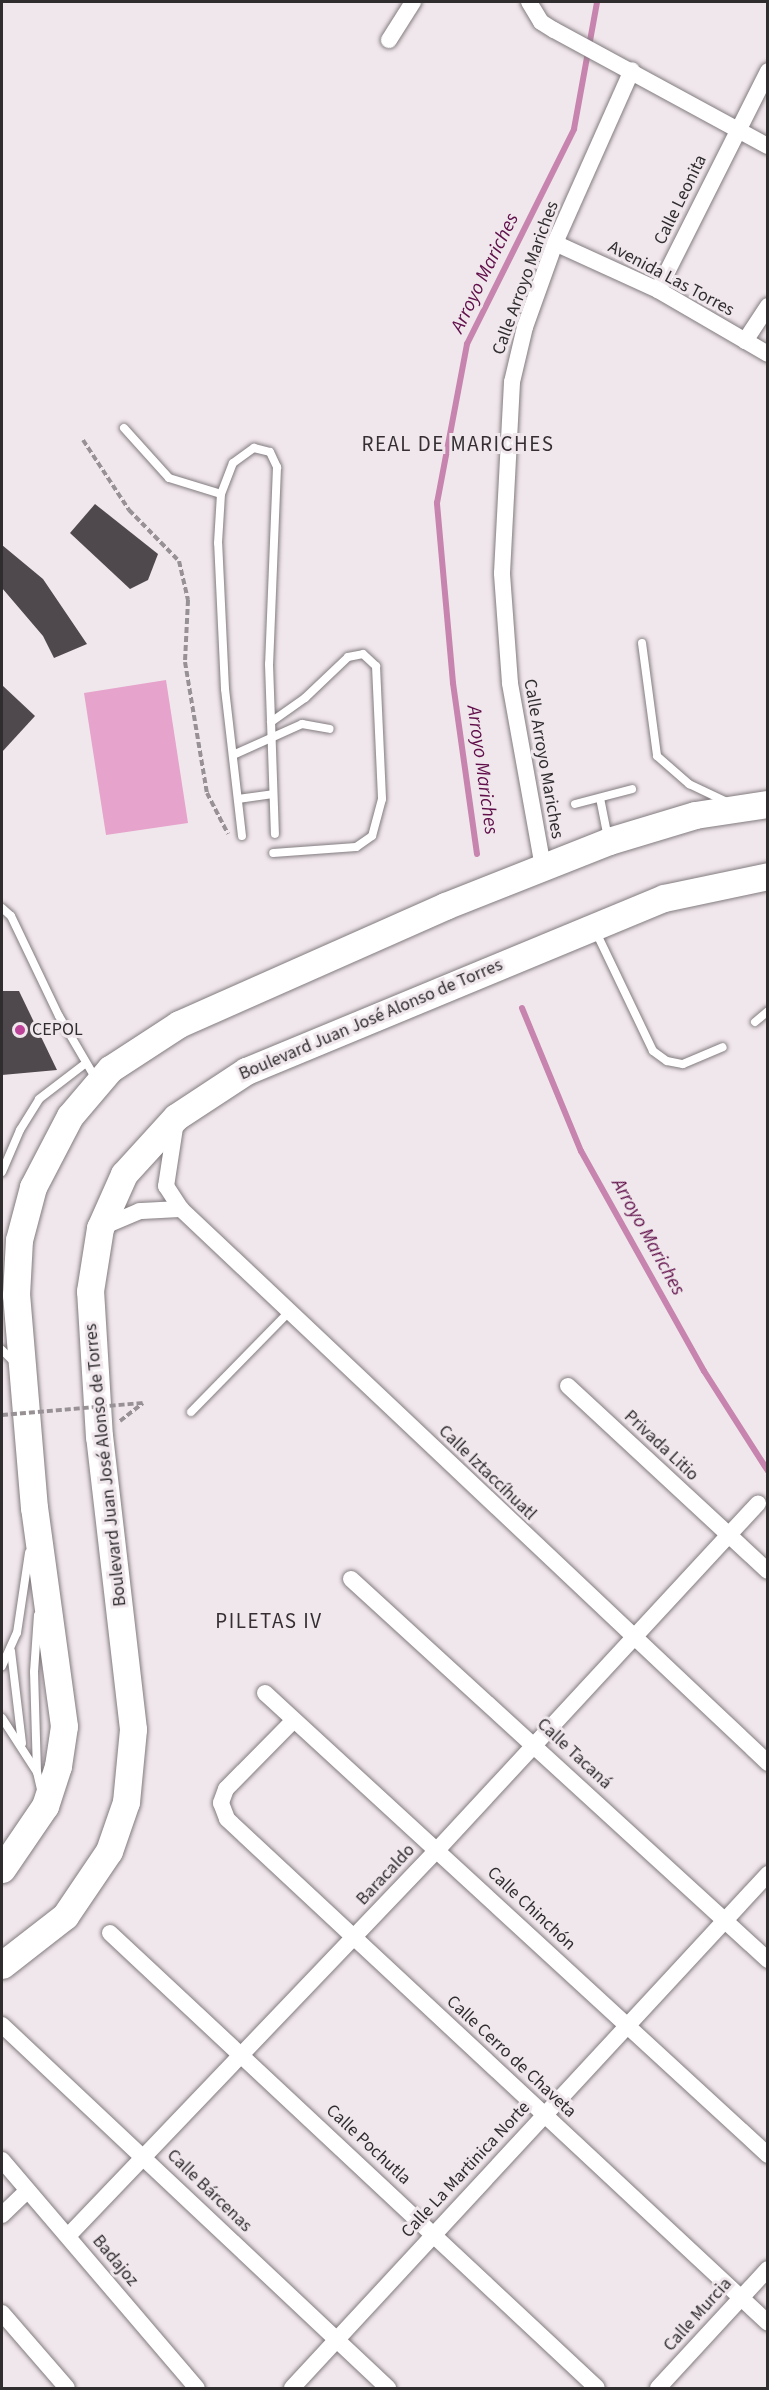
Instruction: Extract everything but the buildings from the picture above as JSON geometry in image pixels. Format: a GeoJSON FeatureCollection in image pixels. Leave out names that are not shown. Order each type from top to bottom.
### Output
{"type":"FeatureCollection","features":[{"type":"Feature","properties":{"kind":"main road"},"geometry":{"type":"LineString","coordinates":[[2,1869],[45,1806],[58,1766],[64,1725],[34,1508],[22,1368],[17,1267],[25,1213],[56,1137],[92,1072],[140,1048],[179,1024],[543,867],[609,841],[737,807],[768,804]]}},
{"type":"Feature","properties":{"kind":"main road","name":"Boulevard Juan José Alonso de Torres"},"geometry":{"type":"LineString","coordinates":[[2,1965],[65,1916],[97,1873],[120,1824],[134,1753],[92,1340],[90,1290],[100,1228],[123,1174],[176,1117],[246,1071],[664,898],[720,883],[768,876]]}},
{"type":"Feature","properties":{"kind":"street"},"geometry":{"type":"LineString","coordinates":[[389,40],[413,2]]}},
{"type":"Feature","properties":{"kind":"street"},"geometry":{"type":"LineString","coordinates":[[529,2],[542,22],[738,126],[768,146]]}},
{"type":"Feature","properties":{"kind":"street","name":"Calle Arroyo Mariches"},"geometry":{"type":"LineString","coordinates":[[543,867],[510,683],[502,573],[512,382],[525,327],[555,243],[632,70]]}},
{"type":"Feature","properties":{"kind":"street","name":"Calle Leonita"},"geometry":{"type":"LineString","coordinates":[[658,290],[738,126],[768,71]]}},
{"type":"Feature","properties":{"kind":"street","name":"Avenida Las Torres"},"geometry":{"type":"LineString","coordinates":[[555,243],[658,290],[768,354]]}},
{"type":"Feature","properties":{"kind":"street"},"geometry":{"type":"LineString","coordinates":[[745,341],[768,306]]}},
{"type":"Feature","properties":{"kind":"street","name":"Calle Iztaccíhuatl"},"geometry":{"type":"LineString","coordinates":[[176,1117],[166,1186],[182,1209],[631,1636],[768,1763]]}},
{"type":"Feature","properties":{"kind":"street"},"geometry":{"type":"LineString","coordinates":[[100,1228],[140,1211],[182,1209]]}},
{"type":"Feature","properties":{"kind":"street","name":"Privada Litio"},"geometry":{"type":"LineString","coordinates":[[568,1386],[768,1571]]}},
{"type":"Feature","properties":{"kind":"street","name":"Baracaldo"},"geometry":{"type":"LineString","coordinates":[[68,2236],[146,2158],[241,2054],[438,1849],[631,1636],[758,1503]]}},
{"type":"Feature","properties":{"kind":"street","name":"Calle Tacaná"},"geometry":{"type":"LineString","coordinates":[[351,1579],[768,1960]]}},
{"type":"Feature","properties":{"kind":"street","name":"Calle Chinchón"},"geometry":{"type":"LineString","coordinates":[[265,1693],[293,1721],[438,1849],[768,2155]]}},
{"type":"Feature","properties":{"kind":"street","name":"Calle Cerro de Chaveta"},"geometry":{"type":"LineString","coordinates":[[293,1721],[226,1789],[221,1803],[227,1819],[768,2324]]}},
{"type":"Feature","properties":{"kind":"street","name":"Calle La Martinica Norte"},"geometry":{"type":"LineString","coordinates":[[292,2388],[768,1874]]}},
{"type":"Feature","properties":{"kind":"street","name":"Calle Pochutla"},"geometry":{"type":"LineString","coordinates":[[110,1933],[597,2388]]}},
{"type":"Feature","properties":{"kind":"street","name":"Calle Bárcenas"},"geometry":{"type":"LineString","coordinates":[[2,2025],[388,2388]]}},
{"type":"Feature","properties":{"kind":"street","name":"Badajoz"},"geometry":{"type":"LineString","coordinates":[[2,2160],[197,2388]]}},
{"type":"Feature","properties":{"kind":"street"},"geometry":{"type":"LineString","coordinates":[[2,2215],[27,2191]]}},
{"type":"Feature","properties":{"kind":"street","name":"Calle Murcia"},"geometry":{"type":"LineString","coordinates":[[658,2388],[768,2269]]}},
{"type":"Feature","properties":{"kind":"street"},"geometry":{"type":"LineString","coordinates":[[2,2313],[67,2388]]}},
{"type":"Feature","properties":{"kind":"lane"},"geometry":{"type":"LineString","coordinates":[[124,428],[169,478],[221,494]]}},
{"type":"Feature","properties":{"kind":"lane"},"geometry":{"type":"LineString","coordinates":[[242,836],[233,755],[218,543],[221,494],[233,463],[246,450],[263,448],[274,458],[271,722],[275,834]]}},
{"type":"Feature","properties":{"kind":"lane"},"geometry":{"type":"LineString","coordinates":[[642,643],[657,756],[689,784],[737,807]]}},
{"type":"Feature","properties":{"kind":"lane"},"geometry":{"type":"LineString","coordinates":[[271,722],[305,698],[348,657],[363,654],[375,666],[382,800],[372,836],[356,847],[273,853]]}},
{"type":"Feature","properties":{"kind":"lane"},"geometry":{"type":"LineString","coordinates":[[233,755],[272,741],[309,723],[330,729]]}},
{"type":"Feature","properties":{"kind":"lane"},"geometry":{"type":"LineString","coordinates":[[575,804],[632,789]]}},
{"type":"Feature","properties":{"kind":"lane"},"geometry":{"type":"LineString","coordinates":[[238,800],[273,794]]}},
{"type":"Feature","properties":{"kind":"lane"},"geometry":{"type":"LineString","coordinates":[[600,798],[609,841]]}},
{"type":"Feature","properties":{"kind":"lane"},"geometry":{"type":"LineString","coordinates":[[2,908],[11,916],[92,1072],[39,1099],[20,1130],[2,1172]]}},
{"type":"Feature","properties":{"kind":"lane"},"geometry":{"type":"LineString","coordinates":[[593,927],[653,1051],[667,1061],[683,1064],[723,1047]]}},
{"type":"Feature","properties":{"kind":"lane"},"geometry":{"type":"LineString","coordinates":[[755,1022],[768,1011]]}},
{"type":"Feature","properties":{"kind":"lane"},"geometry":{"type":"LineString","coordinates":[[191,1412],[290,1311]]}},
{"type":"Feature","properties":{"kind":"lane"},"geometry":{"type":"LineString","coordinates":[[2,1350],[22,1368]]}},
{"type":"Feature","properties":{"kind":"lane"},"geometry":{"type":"LineString","coordinates":[[2,1666],[11,1651],[22,1607],[34,1508]]}},
{"type":"Feature","properties":{"kind":"lane"},"geometry":{"type":"LineString","coordinates":[[43,1573],[34,1672],[38,1772],[45,1806]]}},
{"type":"Feature","properties":{"kind":"lane"},"geometry":{"type":"LineString","coordinates":[[11,1651],[22,1745]]}},
{"type":"Feature","properties":{"kind":"lane"},"geometry":{"type":"LineString","coordinates":[[2,1718],[38,1772]]}},
{"type":"Feature","properties":{"kind":"path"},"geometry":{"type":"LineString","coordinates":[[83,440],[129,510],[179,561],[188,600],[185,662],[207,793],[231,840]]}},
{"type":"Feature","properties":{"kind":"path"},"geometry":{"type":"LineString","coordinates":[[2,1415],[143,1403]]}},
{"type":"Feature","properties":{"kind":"shaded area"},"geometry":{"type":"Polygon","coordinates":[[[166,680],[188,823],[106,835],[84,693],[166,680]]]}},
{"type":"Feature","properties":{"kind":"waterway","name":"Arroyo Mariches"},"geometry":{"type":"LineString","coordinates":[[477,854],[453,683],[437,503],[467,344],[574,129],[597,2]]}},
{"type":"Feature","properties":{"kind":"waterway","name":"Arroyo Mariches"},"geometry":{"type":"LineString","coordinates":[[522,1008],[581,1151],[704,1371],[768,1471]]}},
{"type":"Feature","properties":{"kind":"place","name":"CEPOL"},"geometry":{"type":"Point","coordinates":[20,1030]}},
{"type":"Feature","properties":{"kind":"district","name":"REAL DE MARICHES"},"geometry":{"type":"Point","coordinates":[458,444]}},
{"type":"Feature","properties":{"kind":"district","name":"PILETAS IV"},"geometry":{"type":"Point","coordinates":[269,1621]}}]}
